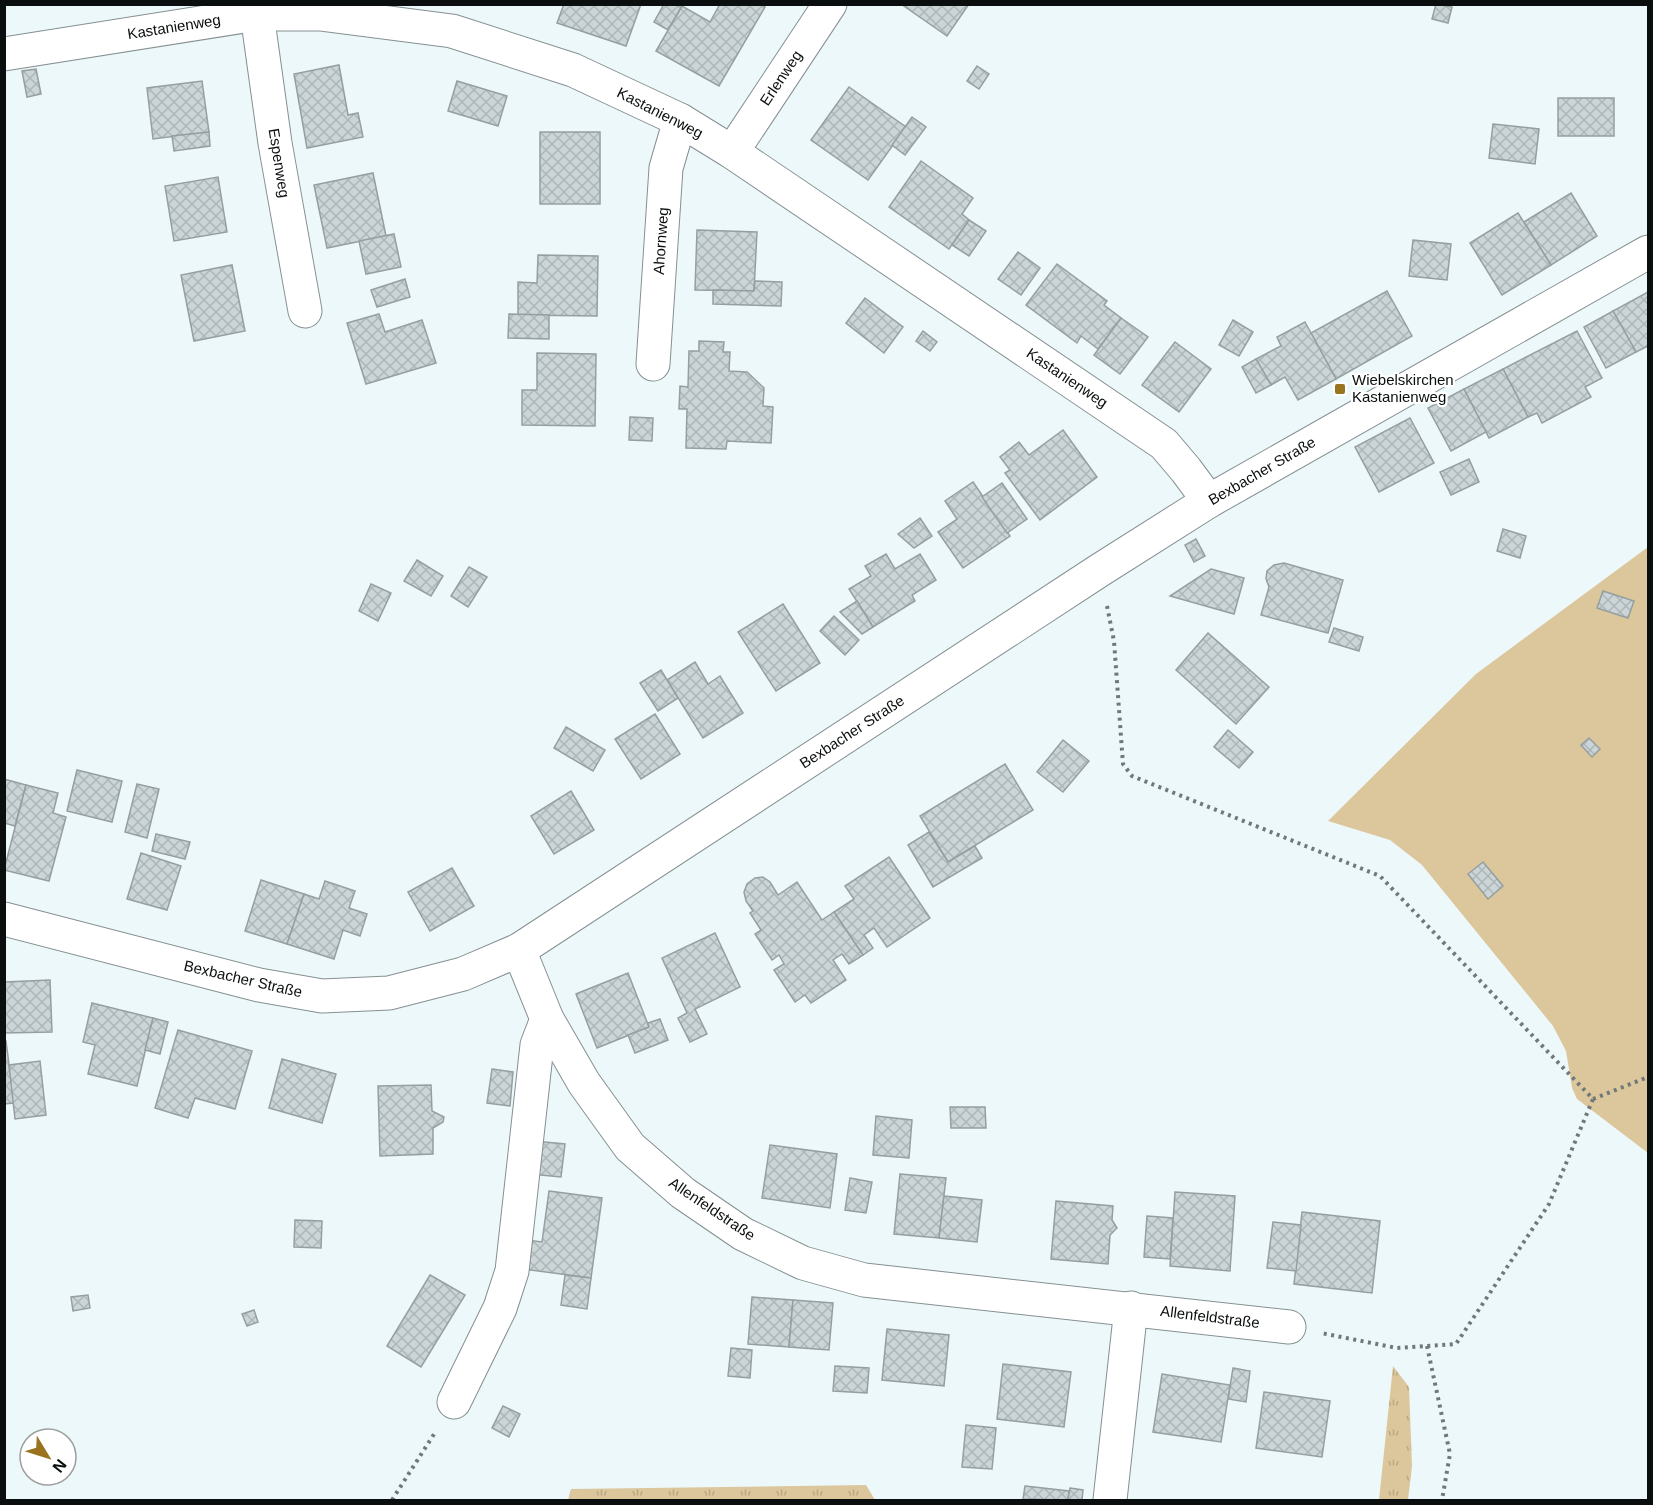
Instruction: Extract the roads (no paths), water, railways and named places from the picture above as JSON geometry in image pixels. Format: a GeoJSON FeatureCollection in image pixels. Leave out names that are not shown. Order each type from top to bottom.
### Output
{"type":"FeatureCollection","features":[{"type":"Feature","properties":{"kind":"street","name":"Erlenweg"},"geometry":{"type":"LineString","coordinates":[[732,152],[830,4]]}},
{"type":"Feature","properties":{"kind":"street","name":"Kastanienweg"},"geometry":{"type":"LineString","coordinates":[[4,54],[257,14],[320,14],[452,31],[573,70],[680,120],[732,152],[1164,444],[1209,501]]}},
{"type":"Feature","properties":{"kind":"street","name":"Espenweg"},"geometry":{"type":"LineString","coordinates":[[257,14],[275,143],[305,311]]}},
{"type":"Feature","properties":{"kind":"street","name":"Ahornweg"},"geometry":{"type":"LineString","coordinates":[[653,364],[666,168],[680,120]]}},
{"type":"Feature","properties":{"kind":"street","name":"Bexbacher Straße"},"geometry":{"type":"LineString","coordinates":[[4,919],[259,985],[321,996],[389,993],[463,974],[519,950],[1209,501],[1648,252]]}},
{"type":"Feature","properties":{"kind":"street","name":"Allenfeldstraße"},"geometry":{"type":"LineString","coordinates":[[519,950],[547,1019],[584,1083],[630,1147],[683,1193],[743,1234],[803,1263],[864,1280],[1289,1327]]}},
{"type":"Feature","properties":{"kind":"street"},"geometry":{"type":"LineString","coordinates":[[453,1402],[500,1308],[512,1271],[537,1045],[547,1019]]}},
{"type":"Feature","properties":{"kind":"street"},"geometry":{"type":"LineString","coordinates":[[1110,1500],[1131,1308]]}},
{"type":"Feature","properties":{"kind":"place","name":"Wiebelskirchen Kastanienweg"},"geometry":{"type":"Point","coordinates":[1340,389]}}]}
